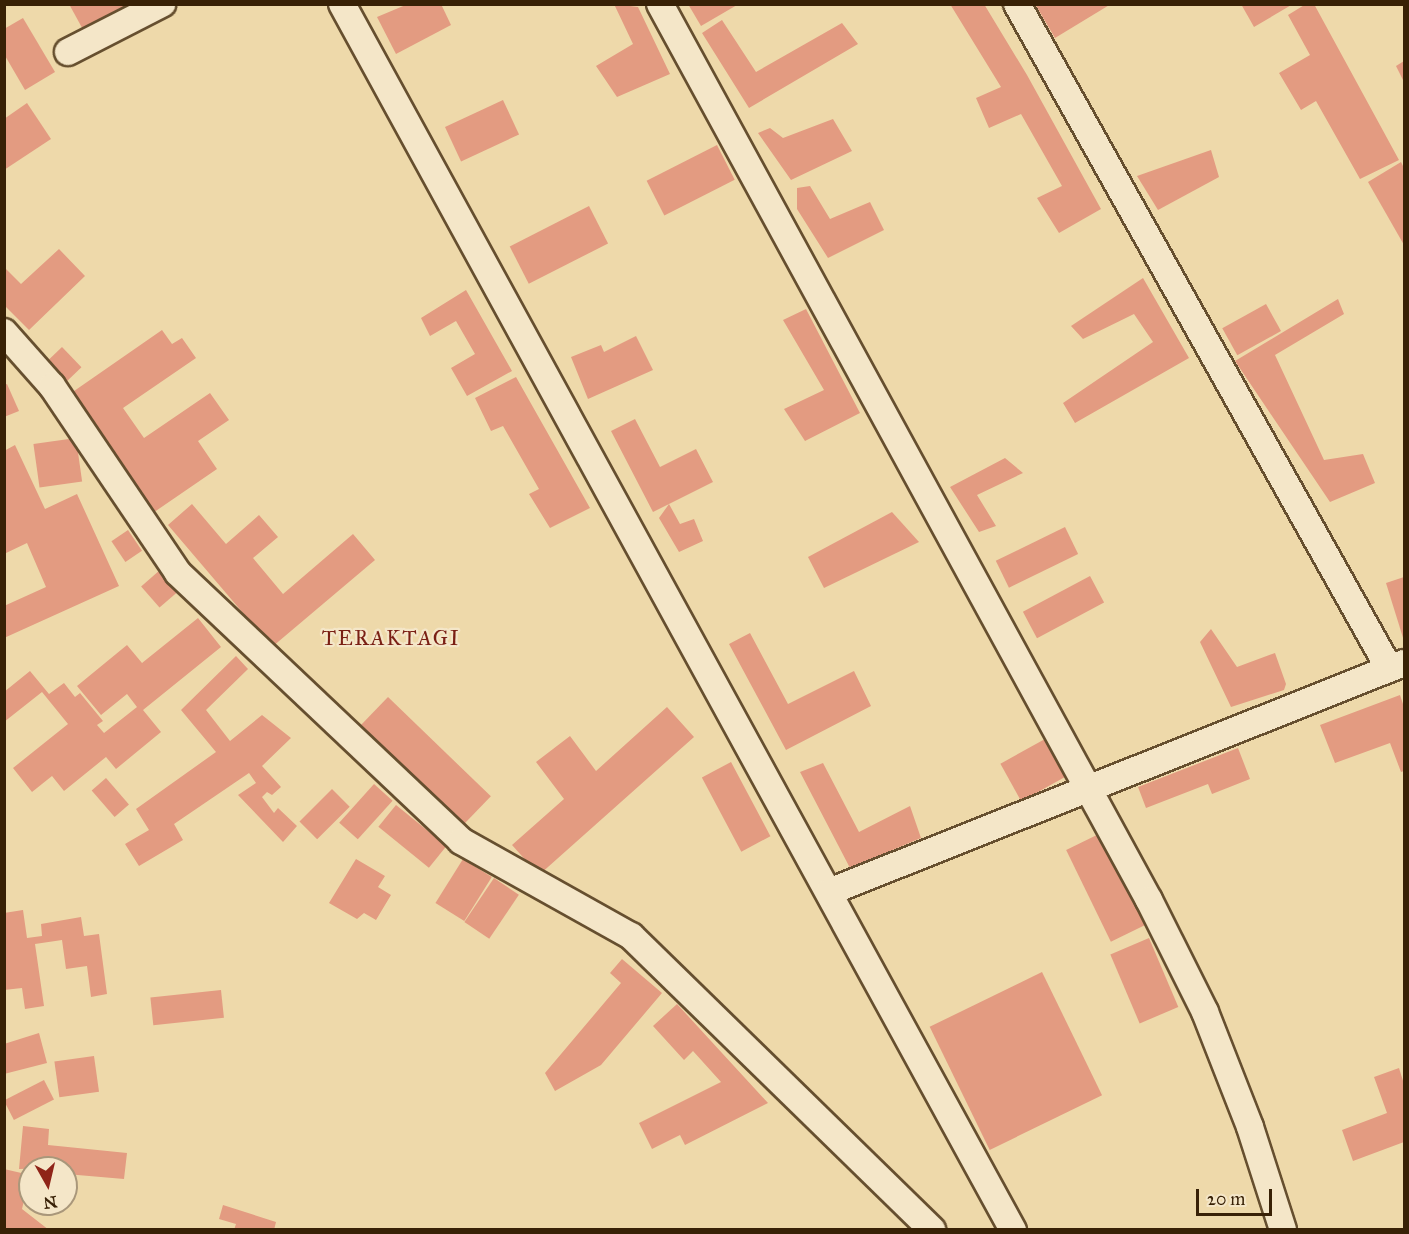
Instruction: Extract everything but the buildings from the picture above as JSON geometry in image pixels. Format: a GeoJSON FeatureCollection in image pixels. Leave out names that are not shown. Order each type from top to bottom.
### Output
{"type":"FeatureCollection","features":[{"type":"Feature","properties":{"kind":"street"},"geometry":{"type":"LineString","coordinates":[[68,52],[162,4]]}},
{"type":"Feature","properties":{"kind":"street"},"geometry":{"type":"LineString","coordinates":[[342,4],[1013,1230]]}},
{"type":"Feature","properties":{"kind":"street"},"geometry":{"type":"LineString","coordinates":[[660,4],[1090,788],[1205,1012],[1250,1126],[1283,1230]]}},
{"type":"Feature","properties":{"kind":"street"},"geometry":{"type":"LineString","coordinates":[[829,892],[1397,665],[1017,4]]}},
{"type":"Feature","properties":{"kind":"street"},"geometry":{"type":"LineString","coordinates":[[4,332],[52,386],[178,573],[461,841],[631,936],[932,1230]]}},
{"type":"Feature","properties":{"kind":"district","name":"TERAKTAGI"},"geometry":{"type":"Point","coordinates":[391,638]}}]}
